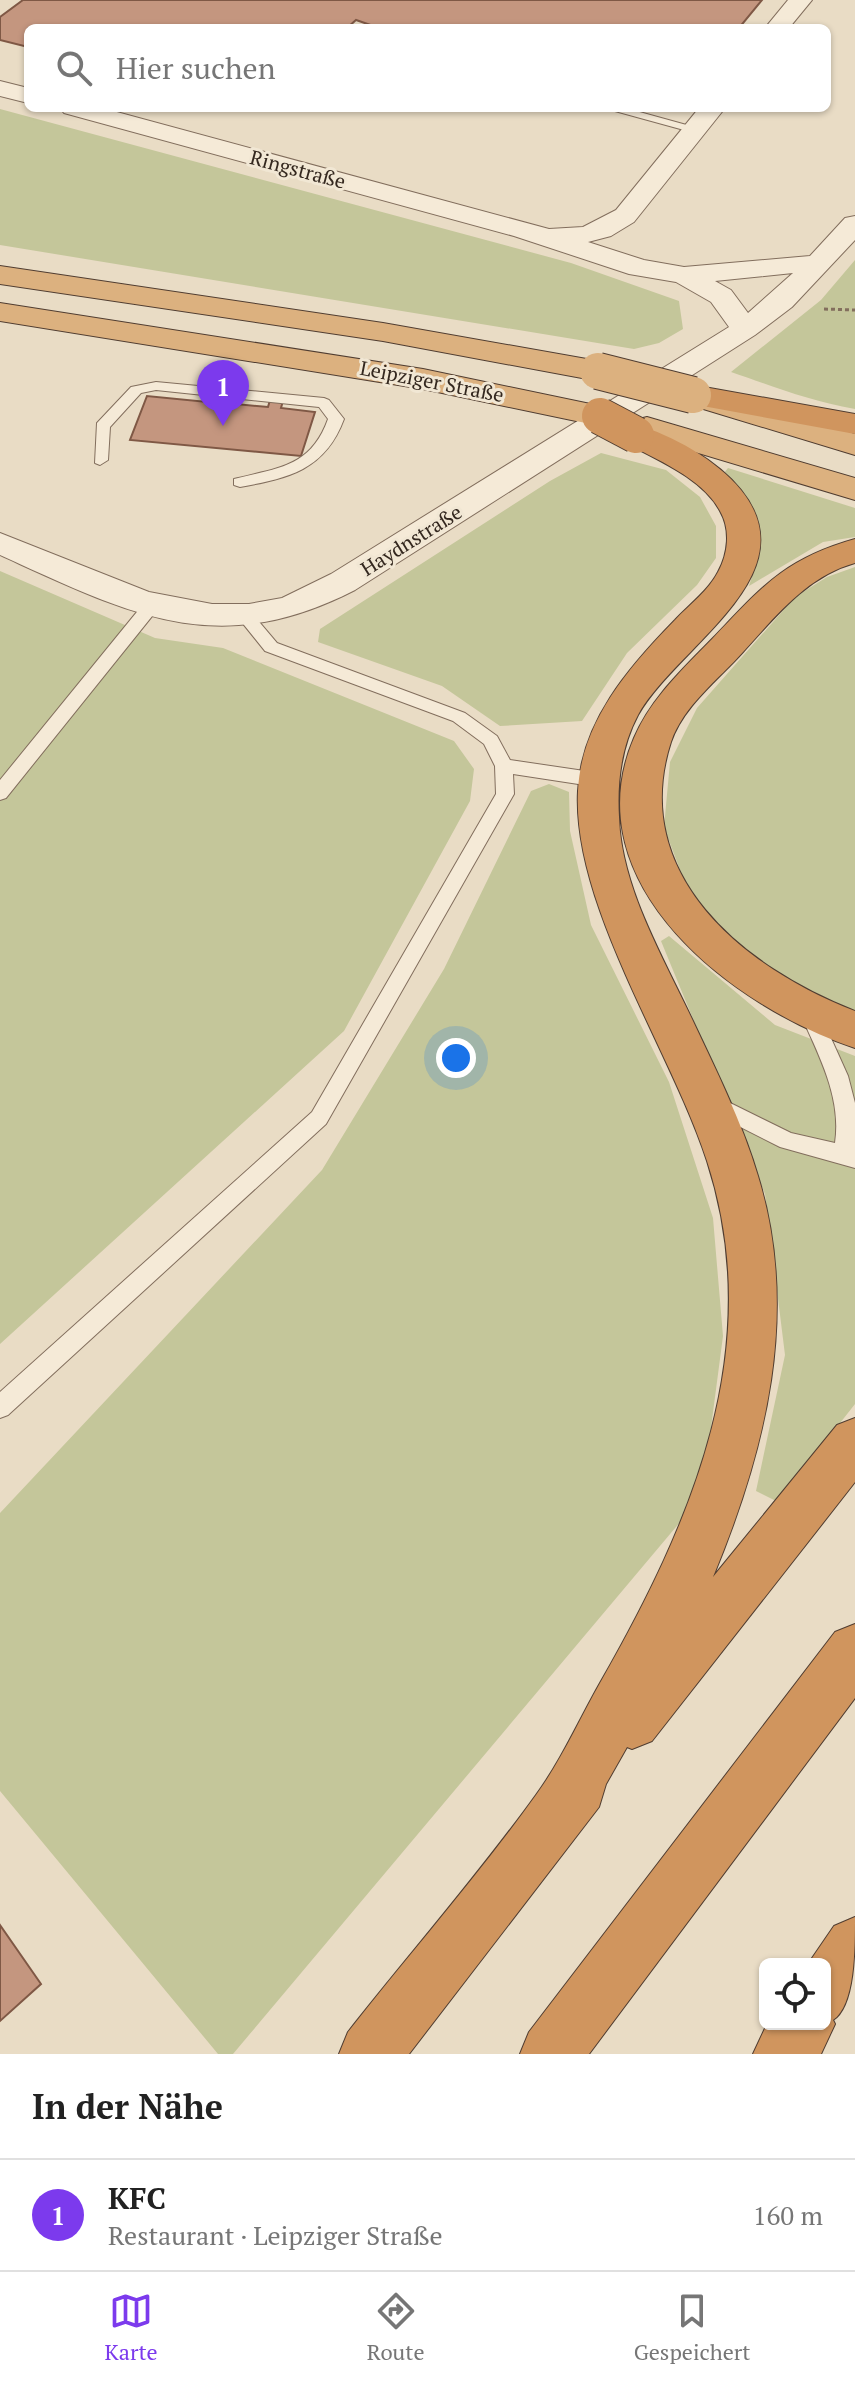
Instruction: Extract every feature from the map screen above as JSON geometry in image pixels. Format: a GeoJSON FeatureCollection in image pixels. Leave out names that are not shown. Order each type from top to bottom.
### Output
{"type":"FeatureCollection","features":[{"type":"Feature","properties":{"kind":"highway","name":"Leipziger Straße"},"geometry":{"type":"LineString","coordinates":[[0,275],[383,332],[598,371],[693,395],[855,445]]}},
{"type":"Feature","properties":{"kind":"highway","name":"Leipziger Straße"},"geometry":{"type":"LineString","coordinates":[[0,312],[298,357],[546,403],[855,489]]}},
{"type":"Feature","properties":{"kind":"highway"},"geometry":{"type":"LineString","coordinates":[[693,395],[855,424]]}},
{"type":"Feature","properties":{"kind":"highway"},"geometry":{"type":"LineString","coordinates":[[561,1809],[689,1571],[717,1508],[736,1444],[749,1381],[753,1319],[745,1218],[730,1160],[707,1101],[622,913],[600,837],[598,780],[604,750],[628,698],[656,663],[733,581],[745,549],[741,517],[724,490],[698,468],[627,426]]}},
{"type":"Feature","properties":{"kind":"highway"},"geometry":{"type":"LineString","coordinates":[[855,551],[813,565],[780,589],[667,713],[652,740],[643,769],[640,801],[644,832],[654,865],[671,898],[719,953],[756,982],[810,1013],[855,1030]]}},
{"type":"Feature","properties":{"kind":"highway"},"geometry":{"type":"LineString","coordinates":[[370,2054],[561,1809],[855,1442]]}},
{"type":"Feature","properties":{"kind":"highway"},"geometry":{"type":"LineString","coordinates":[[551,2054],[855,1652]]}},
{"type":"Feature","properties":{"kind":"highway"},"geometry":{"type":"LineString","coordinates":[[831,1984],[855,1947]]}},
{"type":"Feature","properties":{"kind":"highway"},"geometry":{"type":"LineString","coordinates":[[784,2054],[800,2030]]}},
{"type":"Feature","properties":{"kind":"street"},"geometry":{"type":"LineString","coordinates":[[780,24],[800,0]]}},
{"type":"Feature","properties":{"kind":"street"},"geometry":{"type":"LineString","coordinates":[[0,88],[24,95]]}},
{"type":"Feature","properties":{"kind":"street","name":"Ringstraße"},"geometry":{"type":"LineString","coordinates":[[88,112],[524,230],[639,268],[674,273],[744,272],[777,263],[819,264]]}},
{"type":"Feature","properties":{"kind":"street","name":"Ringstraße"},"geometry":{"type":"LineString","coordinates":[[524,230],[563,237],[590,234],[611,227],[625,216],[709,112]]}},
{"type":"Feature","properties":{"kind":"street","name":"Ringstraße"},"geometry":{"type":"LineString","coordinates":[[625,216],[626,243],[674,273],[721,296],[745,329]]}},
{"type":"Feature","properties":{"kind":"street"},"geometry":{"type":"LineString","coordinates":[[819,264],[855,224]]}},
{"type":"Feature","properties":{"kind":"street","name":"Haydnstraße"},"geometry":{"type":"LineString","coordinates":[[0,543],[151,606],[200,615],[244,615],[288,608],[343,582],[745,329],[782,301],[819,264]]}},
{"type":"Feature","properties":{"kind":"lane"},"geometry":{"type":"LineString","coordinates":[[626,112],[695,129]]}},
{"type":"Feature","properties":{"kind":"lane"},"geometry":{"type":"LineString","coordinates":[[100,460],[102,426],[136,390],[156,386],[324,403],[336,419],[333,431],[311,459],[287,474],[240,482]]}},
{"type":"Feature","properties":{"kind":"lane"},"geometry":{"type":"LineString","coordinates":[[0,793],[151,606]]}},
{"type":"Feature","properties":{"kind":"lane"},"geometry":{"type":"LineString","coordinates":[[0,1407],[319,1118],[505,794],[504,766],[491,740],[459,717],[271,647],[244,615]]}},
{"type":"Feature","properties":{"kind":"lane"},"geometry":{"type":"LineString","coordinates":[[504,766],[598,780]]}},
{"type":"Feature","properties":{"kind":"lane"},"geometry":{"type":"LineString","coordinates":[[707,1101],[787,1141],[850,1157],[849,1121],[838,1076],[810,1013]]}},
{"type":"Feature","properties":{"kind":"green space"},"geometry":{"type":"Polygon","coordinates":[[[0,109],[571,263],[679,301],[683,329],[659,343],[634,349],[0,245],[0,109]]]}},
{"type":"Feature","properties":{"kind":"green space"},"geometry":{"type":"Polygon","coordinates":[[[855,260],[855,409],[807,398],[731,372],[821,300],[855,260]]]}},
{"type":"Feature","properties":{"kind":"green space"},"geometry":{"type":"Polygon","coordinates":[[[601,453],[666,470],[700,497],[716,526],[716,558],[697,585],[627,653],[582,721],[500,726],[442,686],[318,642],[320,629],[550,481],[601,453]]]}},
{"type":"Feature","properties":{"kind":"green space"},"geometry":{"type":"Polygon","coordinates":[[[728,468],[855,508],[855,537],[823,542],[749,586],[757,552],[757,525],[746,500],[724,473],[728,468]]]}},
{"type":"Feature","properties":{"kind":"green space"},"geometry":{"type":"Polygon","coordinates":[[[855,567],[855,1015],[798,989],[723,936],[683,878],[664,827],[670,762],[697,708],[795,597],[827,577],[855,567]]]}},
{"type":"Feature","properties":{"kind":"green space"},"geometry":{"type":"Polygon","coordinates":[[[0,571],[155,638],[223,648],[454,741],[474,769],[470,801],[344,1031],[0,1344],[0,571]]]}},
{"type":"Feature","properties":{"kind":"green space"},"geometry":{"type":"Polygon","coordinates":[[[549,784],[569,792],[570,831],[591,925],[669,1082],[713,1218],[723,1336],[702,1496],[233,2054],[218,2054],[0,1791],[0,1513],[322,1170],[444,969],[531,791],[549,784]]]}},
{"type":"Feature","properties":{"kind":"green space"},"geometry":{"type":"Polygon","coordinates":[[[669,936],[775,1025],[855,1056],[855,1404],[778,1502],[756,1491],[785,1355],[765,1194],[661,941],[669,936]]]}},
{"type":"Feature","properties":{"kind":"building"},"geometry":{"type":"Polygon","coordinates":[[[23,0],[762,0],[742,24],[368,24],[356,20],[352,24],[24,24],[24,46],[0,40],[0,17],[23,0]]]}},
{"type":"Feature","properties":{"kind":"building"},"geometry":{"type":"Polygon","coordinates":[[[212,388],[230,390],[225,403],[268,407],[270,400],[283,401],[281,408],[315,412],[301,456],[130,440],[147,396],[207,402],[212,388]]]}},
{"type":"Feature","properties":{"kind":"building"},"geometry":{"type":"Polygon","coordinates":[[[0,1925],[41,1984],[0,2021],[0,1925]]]}},
{"type":"Feature","properties":{"kind":"place","name":"KFC"},"geometry":{"type":"Point","coordinates":[223,426]}}]}
